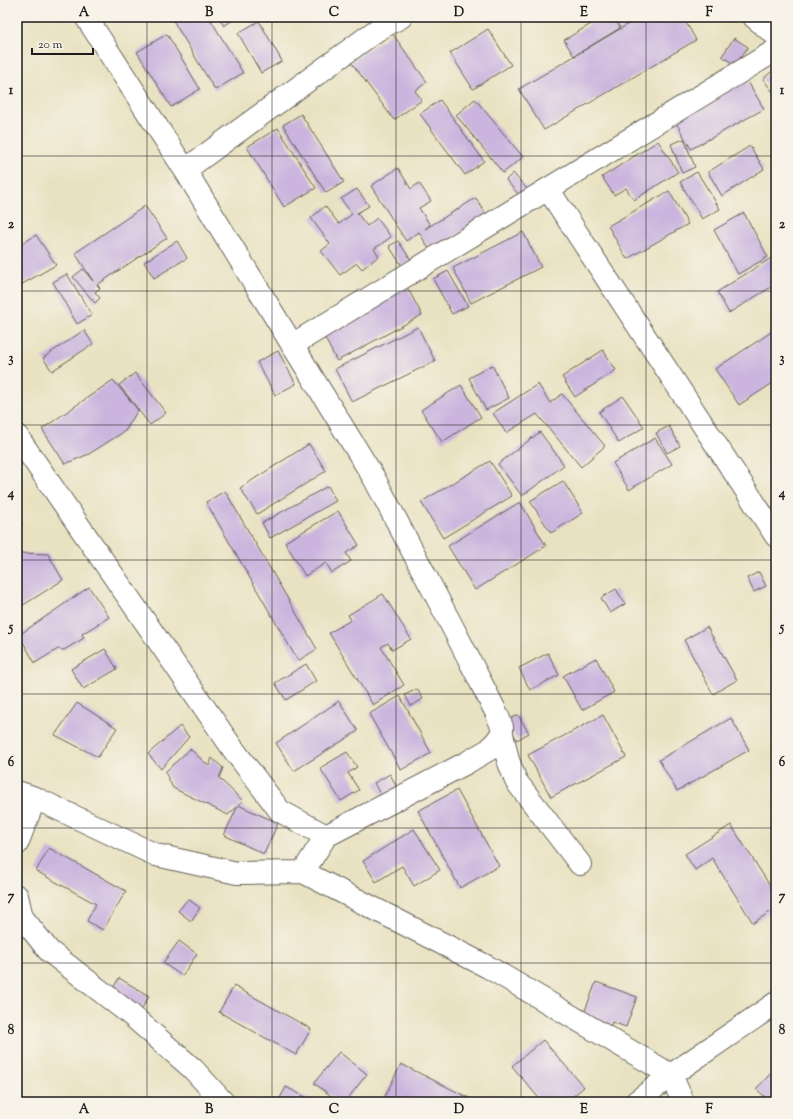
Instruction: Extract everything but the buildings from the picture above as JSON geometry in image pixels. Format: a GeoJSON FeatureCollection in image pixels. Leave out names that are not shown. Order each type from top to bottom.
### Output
{"type":"FeatureCollection","features":[{"type":"Feature","properties":{"kind":"street"},"geometry":{"type":"LineString","coordinates":[[86,17],[185,170],[374,478],[497,714],[502,727],[502,734],[508,760],[516,781],[580,864]]}},
{"type":"Feature","properties":{"kind":"street"},"geometry":{"type":"LineString","coordinates":[[185,170],[377,30],[401,17]]}},
{"type":"Feature","properties":{"kind":"street"},"geometry":{"type":"LineString","coordinates":[[754,17],[776,35]]}},
{"type":"Feature","properties":{"kind":"street"},"geometry":{"type":"LineString","coordinates":[[292,345],[776,50]]}},
{"type":"Feature","properties":{"kind":"street"},"geometry":{"type":"LineString","coordinates":[[548,189],[776,536]]}},
{"type":"Feature","properties":{"kind":"street"},"geometry":{"type":"LineString","coordinates":[[19,443],[233,749],[280,811],[326,836]]}},
{"type":"Feature","properties":{"kind":"street"},"geometry":{"type":"LineString","coordinates":[[303,872],[326,836],[466,763],[490,749],[502,734]]}},
{"type":"Feature","properties":{"kind":"street"},"geometry":{"type":"LineString","coordinates":[[17,844],[26,795],[156,855],[237,872],[303,872],[488,967],[671,1075],[683,1102]]}},
{"type":"Feature","properties":{"kind":"street"},"geometry":{"type":"LineString","coordinates":[[17,896],[22,917],[49,951],[130,1014],[193,1069],[223,1102]]}},
{"type":"Feature","properties":{"kind":"street"},"geometry":{"type":"LineString","coordinates":[[636,1102],[671,1075],[776,1003]]}}]}
